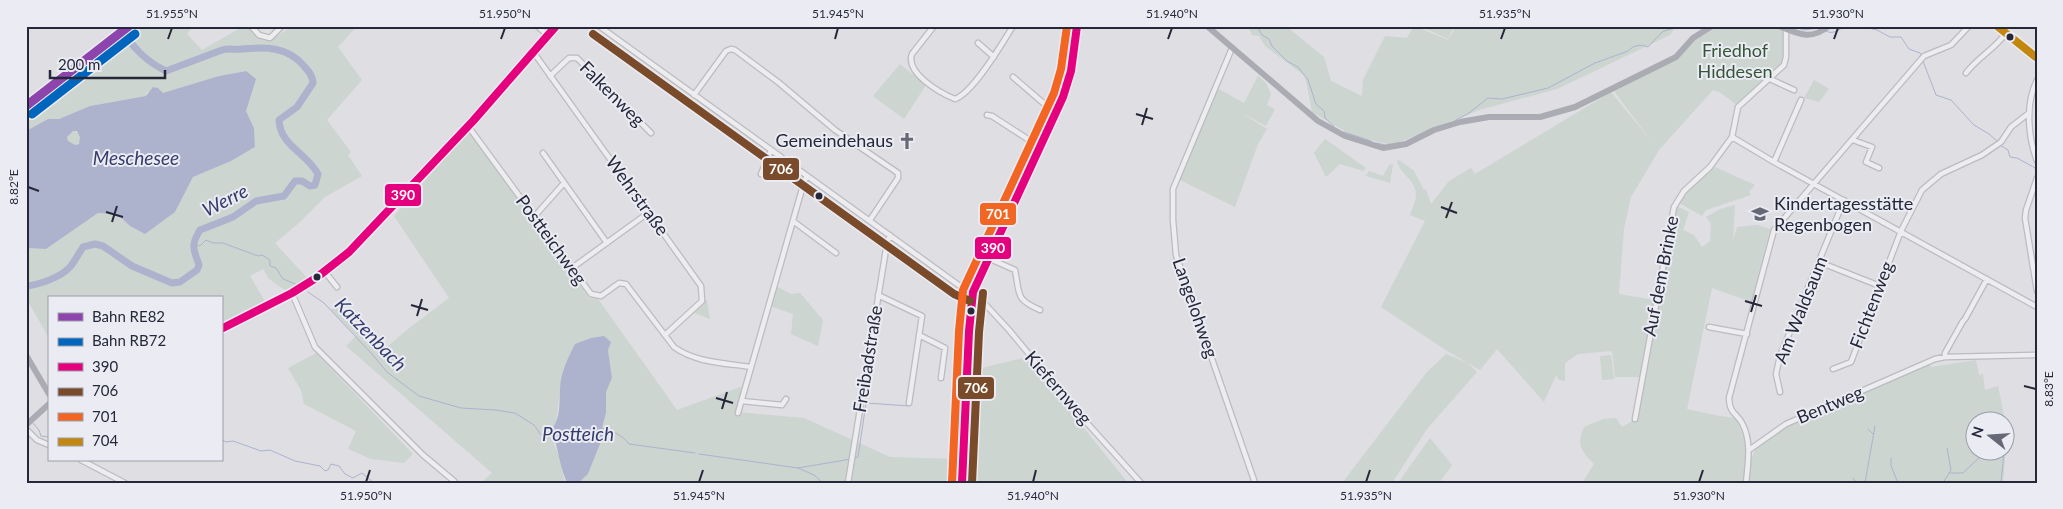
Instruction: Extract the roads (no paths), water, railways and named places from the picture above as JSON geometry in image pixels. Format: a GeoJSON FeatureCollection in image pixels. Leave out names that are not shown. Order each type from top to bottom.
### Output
{"type":"FeatureCollection","features":[{"type":"Feature","properties":{"kind":"main road"},"geometry":{"type":"LineString","coordinates":[[222,328],[292,293],[325,272],[349,252],[468,126],[556,26]]}},
{"type":"Feature","properties":{"kind":"main road"},"geometry":{"type":"LineString","coordinates":[[962,483],[973,294],[1056,114],[1069,80],[1077,26]]}},
{"type":"Feature","properties":{"kind":"main road"},"geometry":{"type":"LineString","coordinates":[[1207,26],[1325,126],[1355,140],[1390,148],[1406,144],[1434,130],[1460,122],[1489,117],[1540,117],[1575,107],[1668,62],[1676,57],[1693,38],[1712,26]]}},
{"type":"Feature","properties":{"kind":"main road"},"geometry":{"type":"LineString","coordinates":[[1997,26],[2037,58]]}},
{"type":"Feature","properties":{"kind":"main road"},"geometry":{"type":"LineString","coordinates":[[1782,28],[1808,36],[1826,29]]}},
{"type":"Feature","properties":{"kind":"main road"},"geometry":{"type":"LineString","coordinates":[[26,355],[48,392]]}},
{"type":"Feature","properties":{"kind":"main road"},"geometry":{"type":"LineString","coordinates":[[27,427],[33,418],[48,405]]}},
{"type":"Feature","properties":{"kind":"street"},"geometry":{"type":"LineString","coordinates":[[251,26],[259,36],[270,38],[282,26]]}},
{"type":"Feature","properties":{"kind":"street"},"geometry":{"type":"LineString","coordinates":[[537,26],[548,36]]}},
{"type":"Feature","properties":{"kind":"street","name":"Kiefernweg"},"geometry":{"type":"LineString","coordinates":[[599,26],[985,304],[1141,483]]}},
{"type":"Feature","properties":{"kind":"street"},"geometry":{"type":"LineString","coordinates":[[606,32],[610,26]]}},
{"type":"Feature","properties":{"kind":"street"},"geometry":{"type":"LineString","coordinates":[[934,26],[912,54],[910,58],[912,67],[929,83],[955,99],[962,97],[994,57],[1013,26]]}},
{"type":"Feature","properties":{"kind":"street"},"geometry":{"type":"LineString","coordinates":[[1746,483],[1749,450],[1742,424],[1733,413],[1729,398],[1774,230],[1920,60],[1924,56],[1951,45],[1969,26]]}},
{"type":"Feature","properties":{"kind":"street","name":"Auf dem Brinke"},"geometry":{"type":"LineString","coordinates":[[1635,419],[1672,212],[1684,191],[1710,168],[1732,137],[1738,107],[1784,65],[1786,57],[1782,28]]}},
{"type":"Feature","properties":{"kind":"street"},"geometry":{"type":"LineString","coordinates":[[1966,73],[1973,64],[1996,46],[2006,32]]}},
{"type":"Feature","properties":{"kind":"street"},"geometry":{"type":"LineString","coordinates":[[978,43],[994,57]]}},
{"type":"Feature","properties":{"kind":"street","name":"Langelohweg"},"geometry":{"type":"LineString","coordinates":[[1232,48],[1173,188],[1172,220],[1176,254],[1255,483]]}},
{"type":"Feature","properties":{"kind":"street"},"geometry":{"type":"LineString","coordinates":[[694,94],[726,50],[734,50],[778,82],[836,130],[898,173],[898,178],[870,220]]}},
{"type":"Feature","properties":{"kind":"street","name":"Wehrstraße"},"geometry":{"type":"LineString","coordinates":[[534,53],[698,281],[702,290],[702,301],[665,335]]}},
{"type":"Feature","properties":{"kind":"street","name":"Falkenweg"},"geometry":{"type":"LineString","coordinates":[[550,76],[569,58],[577,58],[651,133]]}},
{"type":"Feature","properties":{"kind":"street"},"geometry":{"type":"LineString","coordinates":[[1013,77],[1056,114]]}},
{"type":"Feature","properties":{"kind":"street"},"geometry":{"type":"LineString","coordinates":[[1770,78],[1794,90]]}},
{"type":"Feature","properties":{"kind":"street"},"geometry":{"type":"LineString","coordinates":[[2037,80],[2033,88],[2029,113],[2032,146],[2037,161]]}},
{"type":"Feature","properties":{"kind":"street"},"geometry":{"type":"LineString","coordinates":[[1774,162],[1801,100]]}},
{"type":"Feature","properties":{"kind":"street","name":"Fichtenweg"},"geometry":{"type":"LineString","coordinates":[[1833,369],[1851,362],[1901,231],[1922,190],[1942,174],[1982,155],[1999,143],[2011,127],[2029,113]]}},
{"type":"Feature","properties":{"kind":"street"},"geometry":{"type":"LineString","coordinates":[[987,115],[999,120],[1040,147]]}},
{"type":"Feature","properties":{"kind":"street","name":"Postteichweg"},"geometry":{"type":"LineString","coordinates":[[468,126],[593,295],[601,296],[619,283],[626,284],[665,335]]}},
{"type":"Feature","properties":{"kind":"street"},"geometry":{"type":"LineString","coordinates":[[1732,137],[2037,307]]}},
{"type":"Feature","properties":{"kind":"street"},"geometry":{"type":"LineString","coordinates":[[1852,140],[1872,147],[1866,162],[1879,168]]}},
{"type":"Feature","properties":{"kind":"street"},"geometry":{"type":"LineString","coordinates":[[761,174],[771,150]]}},
{"type":"Feature","properties":{"kind":"street"},"geometry":{"type":"LineString","coordinates":[[543,153],[607,243]]}},
{"type":"Feature","properties":{"kind":"street"},"geometry":{"type":"LineString","coordinates":[[738,413],[792,221],[807,176]]}},
{"type":"Feature","properties":{"kind":"street"},"geometry":{"type":"LineString","coordinates":[[2037,178],[2025,218],[2037,291]]}},
{"type":"Feature","properties":{"kind":"street"},"geometry":{"type":"LineString","coordinates":[[534,217],[564,183]]}},
{"type":"Feature","properties":{"kind":"street","name":"Am Waldsaum"},"geometry":{"type":"LineString","coordinates":[[1780,392],[1776,367],[1844,200]]}},
{"type":"Feature","properties":{"kind":"street"},"geometry":{"type":"LineString","coordinates":[[572,268],[648,213]]}},
{"type":"Feature","properties":{"kind":"street"},"geometry":{"type":"LineString","coordinates":[[792,221],[836,253]]}},
{"type":"Feature","properties":{"kind":"street","name":"Freibadstraße"},"geometry":{"type":"LineString","coordinates":[[848,483],[878,295],[890,235]]}},
{"type":"Feature","properties":{"kind":"street"},"geometry":{"type":"LineString","coordinates":[[988,258],[1015,270],[1021,299],[1040,310]]}},
{"type":"Feature","properties":{"kind":"street"},"geometry":{"type":"LineString","coordinates":[[1820,262],[1880,286]]}},
{"type":"Feature","properties":{"kind":"street"},"geometry":{"type":"LineString","coordinates":[[325,272],[337,287]]}},
{"type":"Feature","properties":{"kind":"street"},"geometry":{"type":"LineString","coordinates":[[1945,357],[1945,353],[1987,279]]}},
{"type":"Feature","properties":{"kind":"street"},"geometry":{"type":"LineString","coordinates":[[292,293],[315,347],[424,456],[454,481]]}},
{"type":"Feature","properties":{"kind":"street"},"geometry":{"type":"LineString","coordinates":[[878,295],[922,316],[909,403]]}},
{"type":"Feature","properties":{"kind":"street"},"geometry":{"type":"LineString","coordinates":[[1710,327],[1747,334]]}},
{"type":"Feature","properties":{"kind":"street"},"geometry":{"type":"LineString","coordinates":[[665,335],[674,347],[690,357],[751,367]]}},
{"type":"Feature","properties":{"kind":"street"},"geometry":{"type":"LineString","coordinates":[[919,335],[945,348],[941,378]]}},
{"type":"Feature","properties":{"kind":"street","name":"Bentweg"},"geometry":{"type":"LineString","coordinates":[[1749,450],[1786,424],[1935,359],[1945,357],[2037,355]]}},
{"type":"Feature","properties":{"kind":"street"},"geometry":{"type":"LineString","coordinates":[[742,401],[782,405],[786,399]]}},
{"type":"Feature","properties":{"kind":"street"},"geometry":{"type":"LineString","coordinates":[[27,427],[37,440],[48,445]]}},
{"type":"Feature","properties":{"kind":"street"},"geometry":{"type":"LineString","coordinates":[[85,462],[125,483]]}},
{"type":"Feature","properties":{"kind":"water","name":"Meschesee"},"geometry":{"type":"Polygon","coordinates":[[[246,71],[256,79],[246,111],[254,128],[255,147],[231,161],[193,177],[175,212],[145,234],[130,226],[117,214],[98,213],[46,249],[26,248],[26,131],[48,119],[59,119],[90,106],[146,96],[153,87],[158,88],[163,93],[219,76],[246,71]],[[73,131],[67,137],[68,141],[75,145],[79,144],[80,137],[77,131],[73,131]]]}},
{"type":"Feature","properties":{"kind":"water","name":"Postteich"},"geometry":{"type":"Polygon","coordinates":[[[604,336],[611,342],[608,350],[612,378],[606,392],[606,413],[602,428],[604,434],[588,474],[578,483],[568,483],[552,429],[558,415],[562,376],[575,344],[591,338],[604,336]]]}},
{"type":"Feature","properties":{"kind":"waterway","name":"Werre"},"geometry":{"type":"LineString","coordinates":[[26,286],[43,282],[66,271],[83,247],[95,244],[103,246],[132,266],[172,283],[180,282],[197,270],[199,265],[194,252],[194,244],[200,230],[233,217],[256,201],[284,196],[295,181],[302,181],[310,186],[315,185],[318,174],[307,160],[289,143],[284,136],[279,120],[297,107],[313,83],[310,73],[297,59],[275,49],[227,49],[166,71],[140,53],[129,40],[121,26]]}},
{"type":"Feature","properties":{"kind":"waterway"},"geometry":{"type":"LineString","coordinates":[[1257,26],[1262,35],[1269,39],[1272,46],[1287,61],[1298,67],[1308,80],[1316,104],[1324,111],[1325,118],[1334,126]]}},
{"type":"Feature","properties":{"kind":"waterway"},"geometry":{"type":"LineString","coordinates":[[1454,121],[1469,113],[1488,98],[1502,99],[1548,88],[1595,63],[1628,51],[1635,46],[1648,47],[1662,32],[1679,26]]}},
{"type":"Feature","properties":{"kind":"waterway"},"geometry":{"type":"LineString","coordinates":[[1795,26],[1803,30],[1820,28]]}},
{"type":"Feature","properties":{"kind":"waterway"},"geometry":{"type":"LineString","coordinates":[[1826,31],[1834,32],[1845,26]]}},
{"type":"Feature","properties":{"kind":"waterway"},"geometry":{"type":"LineString","coordinates":[[1860,26],[1877,30],[1890,37],[1901,37],[1909,49],[1920,53],[1922,57]]}},
{"type":"Feature","properties":{"kind":"waterway"},"geometry":{"type":"LineString","coordinates":[[1923,61],[1936,95],[1951,100],[1974,125],[1998,142]]}},
{"type":"Feature","properties":{"kind":"waterway"},"geometry":{"type":"LineString","coordinates":[[1344,132],[1371,141]]}},
{"type":"Feature","properties":{"kind":"waterway"},"geometry":{"type":"LineString","coordinates":[[1377,143],[1385,145]]}},
{"type":"Feature","properties":{"kind":"waterway"},"geometry":{"type":"LineString","coordinates":[[2000,145],[2008,150],[2010,157],[2017,158],[2037,169]]}},
{"type":"Feature","properties":{"kind":"waterway","name":"Katzenbach"},"geometry":{"type":"LineString","coordinates":[[194,245],[200,246],[206,240],[213,243],[223,243],[258,256],[262,255],[270,260],[270,266],[276,268],[283,279],[298,285]]}},
{"type":"Feature","properties":{"kind":"waterway","name":"Katzenbach"},"geometry":{"type":"LineString","coordinates":[[308,292],[324,303],[387,372],[419,396],[461,408],[515,413],[534,425],[541,435],[554,436]]}},
{"type":"Feature","properties":{"kind":"waterway"},"geometry":{"type":"LineString","coordinates":[[855,458],[858,457],[866,403],[909,406]]}},
{"type":"Feature","properties":{"kind":"waterway"},"geometry":{"type":"LineString","coordinates":[[32,422],[39,430],[41,436],[48,437]]}},
{"type":"Feature","properties":{"kind":"waterway"},"geometry":{"type":"LineString","coordinates":[[1865,483],[1875,426]]}},
{"type":"Feature","properties":{"kind":"waterway","name":"Katzenbach"},"geometry":{"type":"LineString","coordinates":[[602,428],[617,434],[629,444],[695,453]]}},
{"type":"Feature","properties":{"kind":"waterway"},"geometry":{"type":"LineString","coordinates":[[1868,429],[1873,434]]}},
{"type":"Feature","properties":{"kind":"waterway"},"geometry":{"type":"LineString","coordinates":[[222,440],[226,442],[233,441],[261,451],[270,450],[295,461],[320,466],[325,471],[328,470],[331,464],[339,466],[345,474],[353,478],[362,473],[374,483]]}},
{"type":"Feature","properties":{"kind":"waterway"},"geometry":{"type":"LineString","coordinates":[[1943,483],[1951,470],[1947,448]]}},
{"type":"Feature","properties":{"kind":"waterway","name":"Katzenbach"},"geometry":{"type":"LineString","coordinates":[[699,454],[798,468],[814,475],[823,483]]}},
{"type":"Feature","properties":{"kind":"waterway"},"geometry":{"type":"LineString","coordinates":[[1891,458],[1891,466],[1898,483]]}},
{"type":"Feature","properties":{"kind":"waterway"},"geometry":{"type":"LineString","coordinates":[[798,468],[851,459]]}},
{"type":"Feature","properties":{"kind":"waterway"},"geometry":{"type":"LineString","coordinates":[[1949,473],[1963,473],[1975,462]]}},
{"type":"Feature","properties":{"kind":"waterway"},"geometry":{"type":"LineString","coordinates":[[2001,483],[2003,462]]}},
{"type":"Feature","properties":{"kind":"waterway"},"geometry":{"type":"LineString","coordinates":[[1853,478],[1857,483]]}},
{"type":"Feature","properties":{"kind":"rail line","name":"RE82"},"geometry":{"type":"LineString","coordinates":[[26,106],[129,26]]}},
{"type":"Feature","properties":{"kind":"rail line","name":"RB72"},"geometry":{"type":"LineString","coordinates":[[32,114],[135,34]]}},
{"type":"Feature","properties":{"kind":"place","name":"Gemeindehaus"},"geometry":{"type":"Point","coordinates":[907,141]}},
{"type":"Feature","properties":{"kind":"place","name":"Kindertagesstätte Regenbogen"},"geometry":{"type":"Point","coordinates":[1760,214]}},
{"type":"Feature","properties":{"kind":"park label","name":"Friedhof Hiddesen"},"geometry":{"type":"Point","coordinates":[1735,61]}}]}
